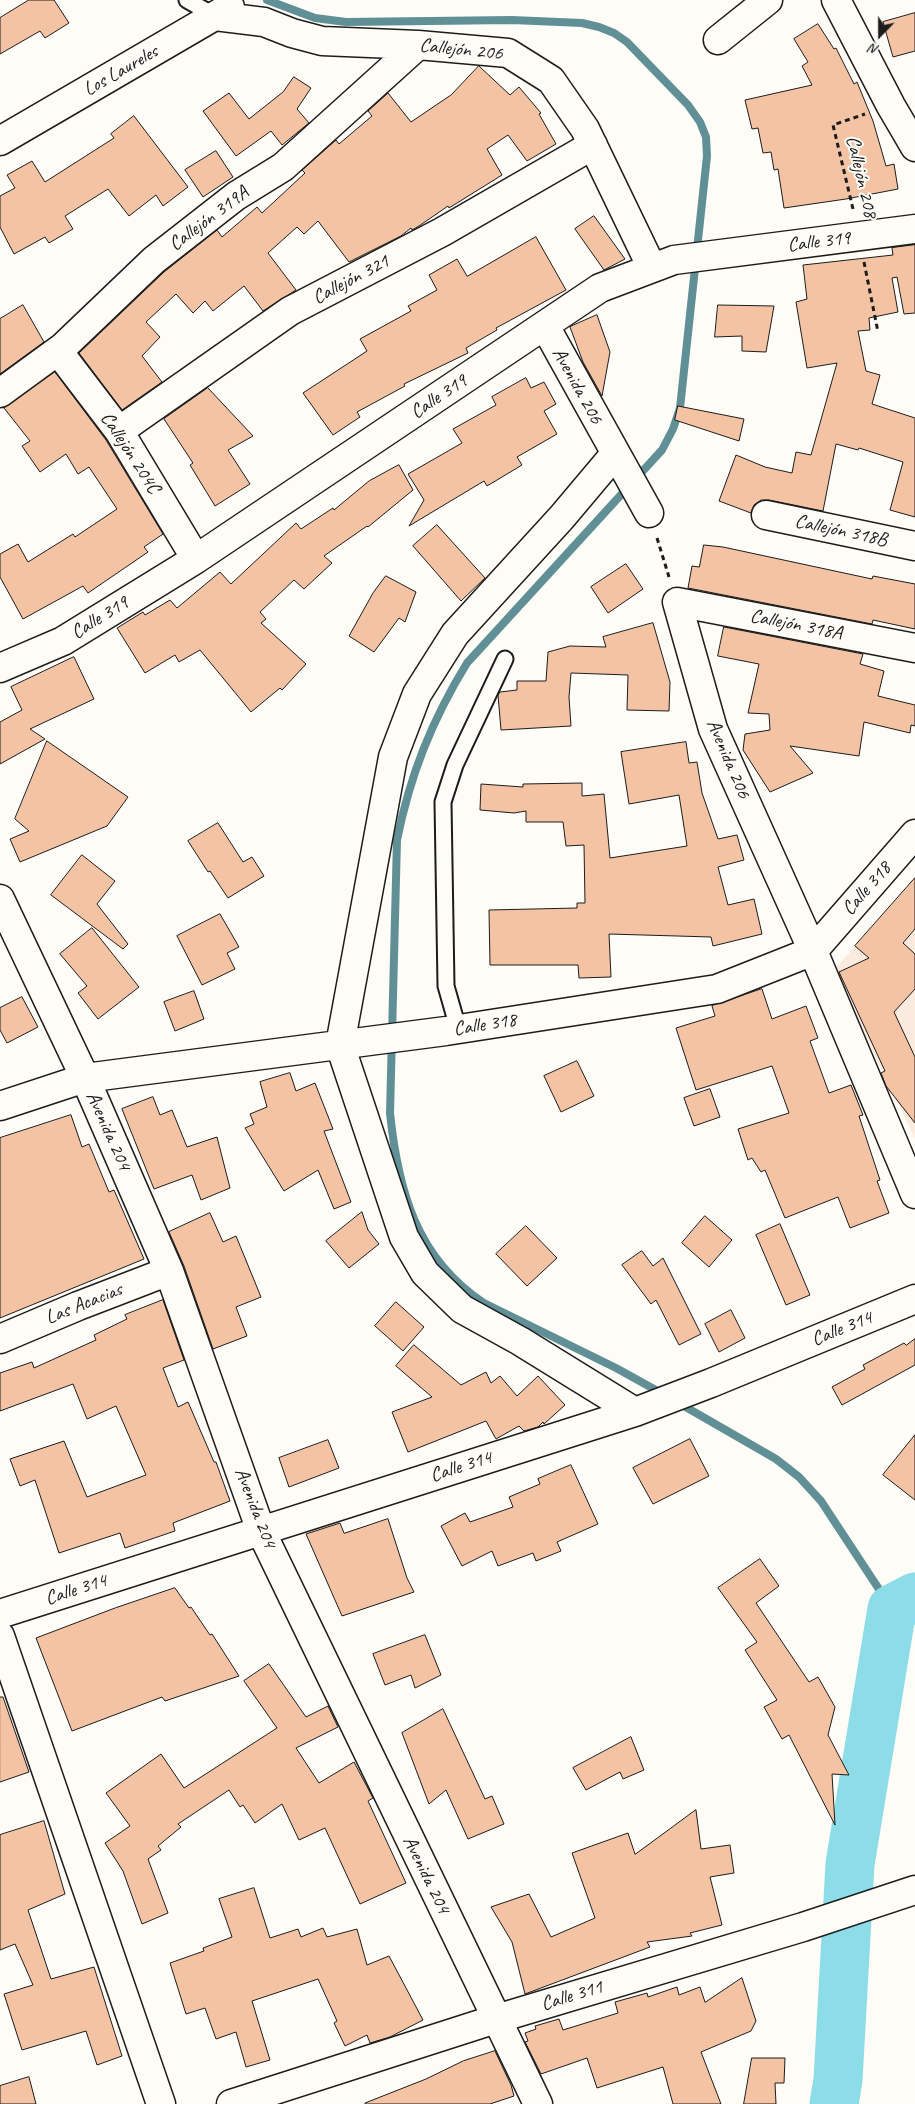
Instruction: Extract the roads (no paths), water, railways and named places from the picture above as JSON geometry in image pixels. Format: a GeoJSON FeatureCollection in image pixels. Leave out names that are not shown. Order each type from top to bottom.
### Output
{"type":"FeatureCollection","features":[{"type":"Feature","properties":{"kind":"street"},"geometry":{"type":"LineString","coordinates":[[718,40],[768,0]]}},
{"type":"Feature","properties":{"kind":"street"},"geometry":{"type":"LineString","coordinates":[[836,0],[891,106],[915,147]]}},
{"type":"Feature","properties":{"kind":"street","name":"Callejón 206"},"geometry":{"type":"LineString","coordinates":[[231,6],[292,34],[322,41],[418,45],[508,53],[551,80],[585,129],[663,264]]}},
{"type":"Feature","properties":{"kind":"street","name":"Los Laureles"},"geometry":{"type":"LineString","coordinates":[[0,141],[231,6]]}},
{"type":"Feature","properties":{"kind":"street","name":"Callejón 319A"},"geometry":{"type":"LineString","coordinates":[[0,393],[58,351],[154,260],[236,196],[283,167],[418,45]]}},
{"type":"Feature","properties":{"kind":"street","name":"Callejón 321"},"geometry":{"type":"LineString","coordinates":[[119,431],[290,311],[442,232],[593,145]]}},
{"type":"Feature","properties":{"kind":"street","name":"Calle 319"},"geometry":{"type":"LineString","coordinates":[[0,668],[63,641],[196,559],[600,288],[663,264],[915,229]]}},
{"type":"Feature","properties":{"kind":"street","name":"Avenida 206"},"geometry":{"type":"LineString","coordinates":[[544,326],[649,513]]}},
{"type":"Feature","properties":{"kind":"street","name":"Callejón 204C"},"geometry":{"type":"LineString","coordinates":[[58,351],[119,431],[196,559]]}},
{"type":"Feature","properties":{"kind":"street"},"geometry":{"type":"LineString","coordinates":[[619,461],[562,517],[455,634],[417,694],[393,757],[350,1044],[404,1237],[425,1273],[462,1309],[520,1341],[635,1412]]}},
{"type":"Feature","properties":{"kind":"street","name":"Callejón 318B"},"geometry":{"type":"LineString","coordinates":[[766,515],[915,546]]}},
{"type":"Feature","properties":{"kind":"street","name":"Avenida 206"},"geometry":{"type":"LineString","coordinates":[[677,602],[713,729],[813,951],[915,1194]]}},
{"type":"Feature","properties":{"kind":"street","name":"Callejón 318A"},"geometry":{"type":"LineString","coordinates":[[677,602],[915,648]]}},
{"type":"Feature","properties":{"kind":"street","name":"Calle 318"},"geometry":{"type":"LineString","coordinates":[[0,1106],[85,1078],[452,1030],[717,989],[813,951],[915,834]]}},
{"type":"Feature","properties":{"kind":"street","name":"Avenida 204"},"geometry":{"type":"LineString","coordinates":[[0,900],[85,1078],[169,1270],[261,1531],[538,2104]]}},
{"type":"Feature","properties":{"kind":"street","name":"Las Acacias"},"geometry":{"type":"LineString","coordinates":[[0,1339],[169,1270]]}},
{"type":"Feature","properties":{"kind":"street","name":"Calle 314"},"geometry":{"type":"LineString","coordinates":[[0,1614],[635,1412],[711,1383],[915,1299]]}},
{"type":"Feature","properties":{"kind":"street"},"geometry":{"type":"LineString","coordinates":[[0,1636],[161,2104]]}},
{"type":"Feature","properties":{"kind":"street","name":"Calle 311"},"geometry":{"type":"LineString","coordinates":[[230,2104],[496,2018],[803,1927],[908,1892]]}},
{"type":"Feature","properties":{"kind":"lane"},"geometry":{"type":"LineString","coordinates":[[187,0],[231,6]]}},
{"type":"Feature","properties":{"kind":"lane"},"geometry":{"type":"LineString","coordinates":[[452,1030],[446,986],[444,802],[456,765],[505,659]]}},
{"type":"Feature","properties":{"kind":"waterway"},"geometry":{"type":"LineString","coordinates":[[267,0],[315,18],[346,22],[512,20],[582,23],[599,27],[614,33],[627,42],[688,105],[700,122],[706,137],[707,156],[680,408],[673,429],[662,450],[467,663],[454,684],[424,748],[408,793],[397,840],[390,1113],[398,1169],[414,1220],[426,1243],[442,1265],[461,1285],[484,1303],[616,1368],[663,1394]]}},
{"type":"Feature","properties":{"kind":"waterway"},"geometry":{"type":"LineString","coordinates":[[677,1402],[776,1459],[799,1477],[821,1501],[892,1609]]}},
{"type":"Feature","properties":{"kind":"waterway"},"geometry":{"type":"LineString","coordinates":[[834,2104],[838,2080],[850,1864],[892,1609],[915,1597]]}}]}
